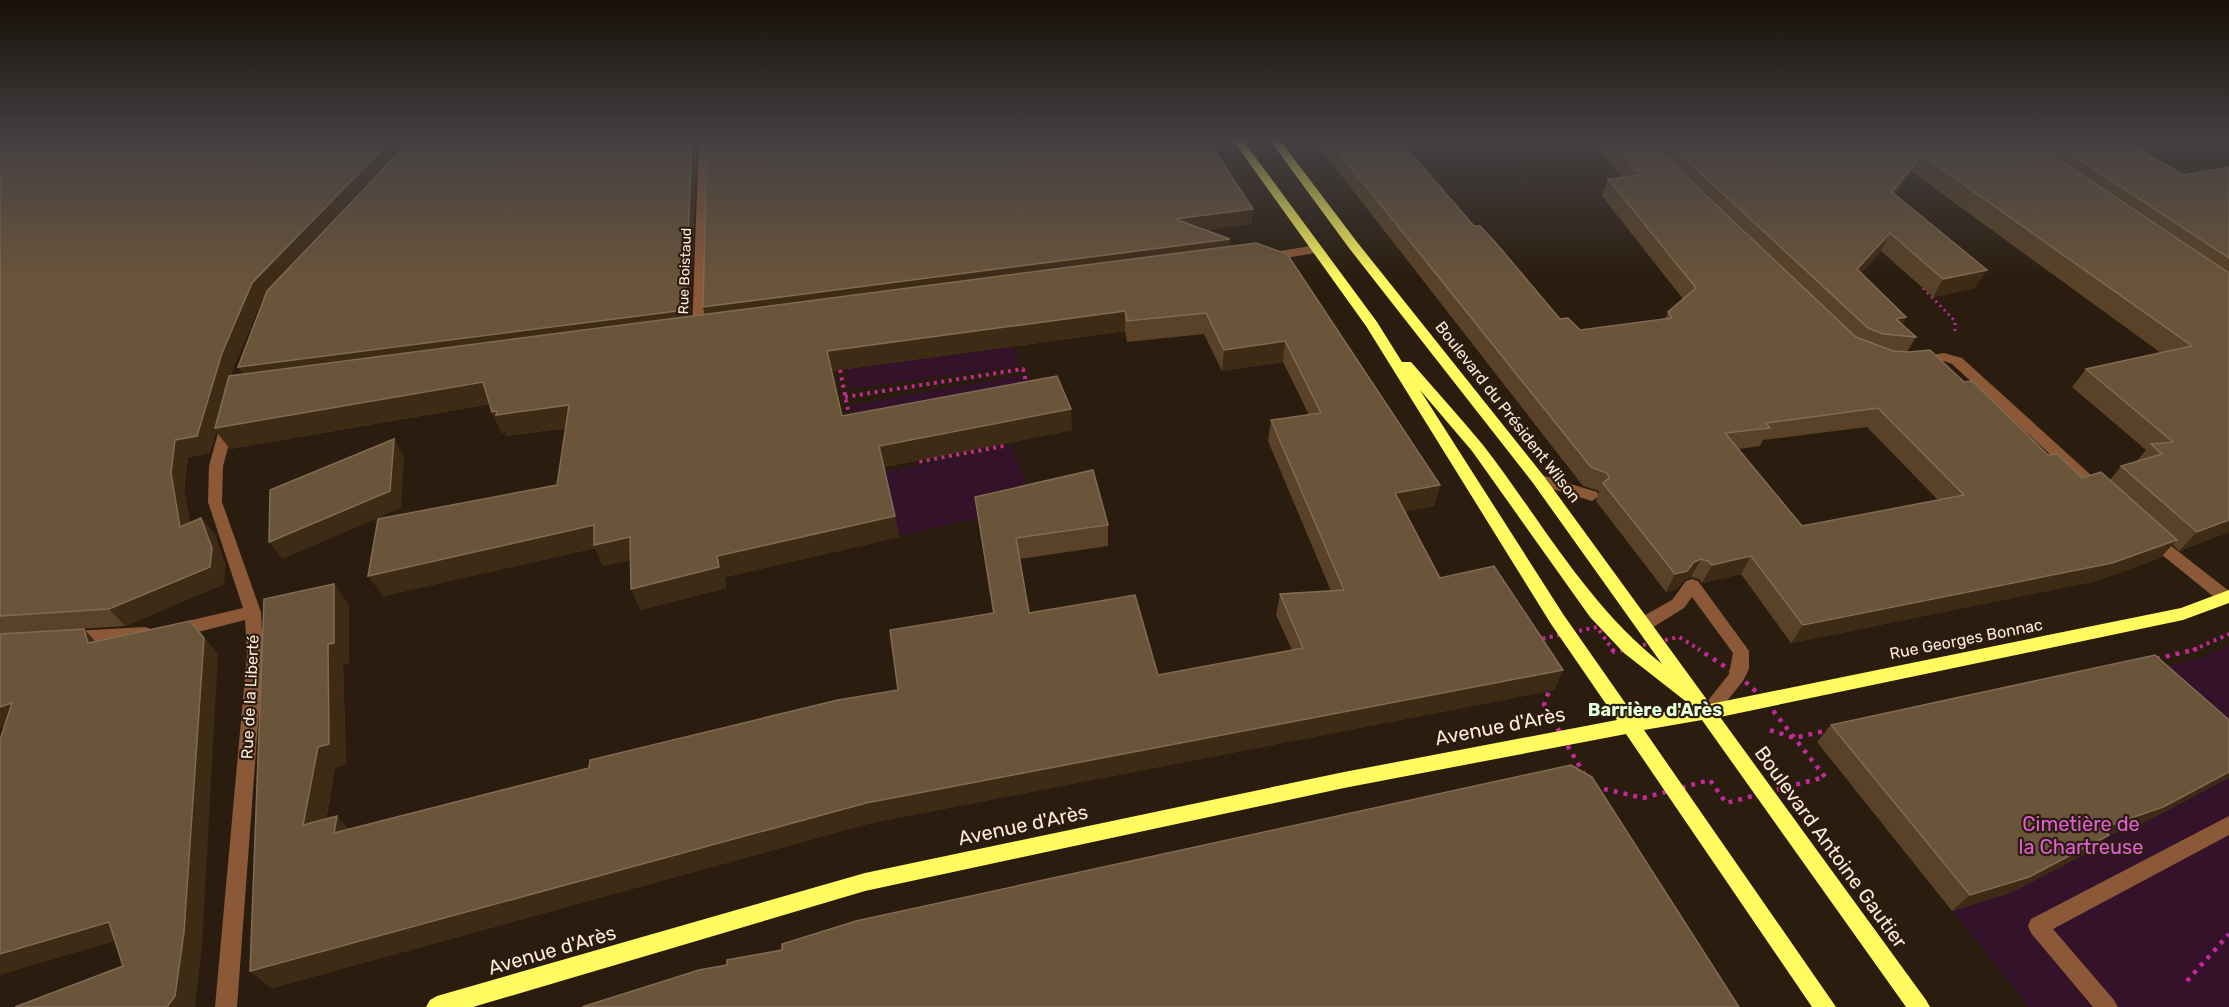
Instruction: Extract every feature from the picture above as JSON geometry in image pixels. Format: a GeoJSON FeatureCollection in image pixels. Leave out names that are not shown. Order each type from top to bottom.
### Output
{"type":"FeatureCollection","features":[{"type":"Feature","properties":{"kind":"main road"},"geometry":{"type":"LineString","coordinates":[[1271,186],[1372,325],[1557,619],[1628,726],[1676,789],[1825,1007]]}},
{"type":"Feature","properties":{"kind":"main road","name":"Boulevard du Président Wilson"},"geometry":{"type":"LineString","coordinates":[[1309,186],[1538,479],[1708,712]]}},
{"type":"Feature","properties":{"kind":"main road"},"geometry":{"type":"LineString","coordinates":[[1372,325],[1477,448],[1596,612],[1630,648],[1708,712]]}},
{"type":"Feature","properties":{"kind":"main road","name":"Rue Georges Bonnac"},"geometry":{"type":"LineString","coordinates":[[1628,726],[1708,712],[2171,616],[2227,597]]}},
{"type":"Feature","properties":{"kind":"main road","name":"Boulevard Antoine Gautier"},"geometry":{"type":"LineString","coordinates":[[1708,712],[1919,1007]]}},
{"type":"Feature","properties":{"kind":"main road","name":"Avenue d'Arès"},"geometry":{"type":"LineString","coordinates":[[437,1007],[865,882],[1344,780],[1628,726]]}},
{"type":"Feature","properties":{"kind":"street","name":"Rue Boistaud"},"geometry":{"type":"LineString","coordinates":[[698,331],[703,186]]}},
{"type":"Feature","properties":{"kind":"street"},"geometry":{"type":"LineString","coordinates":[[1256,258],[1317,249]]}},
{"type":"Feature","properties":{"kind":"street"},"geometry":{"type":"LineString","coordinates":[[1901,364],[1944,357],[1957,361],[2107,498]]}},
{"type":"Feature","properties":{"kind":"street","name":"Rue de la Liberté"},"geometry":{"type":"LineString","coordinates":[[226,1007],[255,655],[253,612],[215,502],[216,466],[231,409]]}},
{"type":"Feature","properties":{"kind":"street"},"geometry":{"type":"LineString","coordinates":[[1538,479],[1592,496]]}},
{"type":"Feature","properties":{"kind":"street"},"geometry":{"type":"LineString","coordinates":[[2143,530],[2169,554],[2227,597]]}},
{"type":"Feature","properties":{"kind":"street"},"geometry":{"type":"LineString","coordinates":[[1644,624],[1678,604],[1692,585],[1741,651],[1743,662],[1738,675],[1708,712]]}},
{"type":"Feature","properties":{"kind":"street"},"geometry":{"type":"LineString","coordinates":[[57,639],[171,632],[253,612]]}},
{"type":"Feature","properties":{"kind":"street"},"geometry":{"type":"LineString","coordinates":[[2107,1007],[2038,926],[2229,825]]}},
{"type":"Feature","properties":{"kind":"path"},"geometry":{"type":"LineString","coordinates":[[1923,287],[1955,321],[1957,361]]}},
{"type":"Feature","properties":{"kind":"path"},"geometry":{"type":"LineString","coordinates":[[845,397],[1023,369],[1028,389]]}},
{"type":"Feature","properties":{"kind":"path"},"geometry":{"type":"LineString","coordinates":[[840,370],[851,424]]}},
{"type":"Feature","properties":{"kind":"path"},"geometry":{"type":"LineString","coordinates":[[915,452],[917,462],[1004,446]]}},
{"type":"Feature","properties":{"kind":"path"},"geometry":{"type":"LineString","coordinates":[[2155,660],[2190,652],[2229,634]]}},
{"type":"Feature","properties":{"kind":"path"},"geometry":{"type":"LineString","coordinates":[[1762,728],[1794,738],[1841,728]]}},
{"type":"Feature","properties":{"kind":"path"},"geometry":{"type":"LineString","coordinates":[[2187,981],[2229,934]]}},
{"type":"Feature","properties":{"kind":"green space"},"geometry":{"type":"Polygon","coordinates":[[[1014,347],[1019,366],[851,389],[848,387],[847,369],[1014,347]]]}},
{"type":"Feature","properties":{"kind":"green space"},"geometry":{"type":"Polygon","coordinates":[[[1021,375],[1026,397],[858,430],[852,405],[1021,375]]]}},
{"type":"Feature","properties":{"kind":"green space"},"geometry":{"type":"Polygon","coordinates":[[[1012,446],[1035,505],[899,536],[884,472],[1012,446]]]}},
{"type":"Feature","properties":{"kind":"green space","name":"Cimetière de la Chartreuse"},"geometry":{"type":"Polygon","coordinates":[[[2229,645],[2229,1007],[2029,1007],[1826,753],[1828,740],[2199,659],[2229,645]]]}},
{"type":"Feature","properties":{"kind":"building"},"geometry":{"type":"Polygon","coordinates":[[[0,186],[346,186],[252,283],[222,353],[197,436],[175,440],[171,473],[180,527],[201,518],[212,548],[210,567],[109,609],[0,616],[0,186]]]}},
{"type":"Feature","properties":{"kind":"building"},"geometry":{"type":"Polygon","coordinates":[[[367,186],[690,186],[685,310],[238,367],[267,291],[367,186]]]}},
{"type":"Feature","properties":{"kind":"building"},"geometry":{"type":"Polygon","coordinates":[[[706,186],[1238,186],[1253,209],[1175,219],[1230,239],[703,307],[706,186]]]}},
{"type":"Feature","properties":{"kind":"building"},"geometry":{"type":"Polygon","coordinates":[[[1366,186],[1439,186],[1474,226],[1480,226],[1495,242],[1560,319],[1568,318],[1580,330],[1672,318],[1668,312],[1696,288],[1614,186],[1696,186],[1856,337],[1893,351],[1930,350],[1964,382],[1972,381],[2048,455],[2057,454],[2082,478],[2101,472],[2177,540],[2112,563],[1803,625],[1751,556],[1712,565],[1701,559],[1694,562],[1687,571],[1675,574],[1603,483],[1609,478],[1607,473],[1591,467],[1366,186]],[[1878,408],[1766,423],[1770,428],[1725,433],[1802,526],[1964,495],[1878,408]]]}},
{"type":"Feature","properties":{"kind":"building"},"geometry":{"type":"Polygon","coordinates":[[[1715,186],[1897,186],[1892,192],[1987,270],[1943,279],[1890,233],[1857,269],[1906,317],[1896,319],[1916,337],[1883,334],[1868,328],[1715,186]]]}},
{"type":"Feature","properties":{"kind":"building"},"geometry":{"type":"Polygon","coordinates":[[[1966,186],[2098,186],[2229,273],[2229,520],[2197,532],[2121,466],[2162,454],[2151,444],[2173,442],[2086,369],[2192,346],[1966,186]]]}},
{"type":"Feature","properties":{"kind":"building"},"geometry":{"type":"Polygon","coordinates":[[[2119,186],[2229,186],[2229,258],[2119,186]]]}},
{"type":"Feature","properties":{"kind":"building"},"geometry":{"type":"Polygon","coordinates":[[[1256,243],[1287,254],[1440,485],[1395,493],[1440,578],[1494,566],[1563,670],[866,803],[250,971],[264,599],[334,584],[334,643],[328,644],[329,744],[318,747],[303,825],[337,816],[334,833],[589,768],[590,760],[838,700],[898,690],[890,630],[994,613],[975,497],[1093,470],[1108,525],[1016,538],[1029,613],[1135,595],[1158,675],[1303,648],[1280,594],[1344,590],[1271,420],[1321,413],[1285,341],[1224,350],[1206,313],[1127,321],[1125,311],[827,351],[842,416],[1057,376],[1071,409],[879,446],[895,516],[717,556],[719,567],[631,589],[630,537],[594,545],[594,525],[368,576],[378,519],[557,485],[569,405],[496,415],[497,411],[492,412],[483,382],[215,428],[229,376],[1256,243]]]}},
{"type":"Feature","properties":{"kind":"building"},"geometry":{"type":"Polygon","coordinates":[[[394,439],[390,491],[269,542],[270,490],[394,439]]]}},
{"type":"Feature","properties":{"kind":"building"},"geometry":{"type":"Polygon","coordinates":[[[190,621],[204,638],[184,932],[175,996],[167,1007],[15,1007],[123,966],[109,922],[0,954],[0,740],[12,703],[0,707],[0,634],[84,629],[88,643],[190,621]]]}},
{"type":"Feature","properties":{"kind":"building"},"geometry":{"type":"Polygon","coordinates":[[[2155,655],[2229,720],[2229,772],[2163,807],[2102,828],[2109,835],[2029,877],[1970,895],[1831,725],[2155,655]]]}},
{"type":"Feature","properties":{"kind":"building"},"geometry":{"type":"Polygon","coordinates":[[[1571,765],[1592,777],[1739,1007],[582,1007],[699,970],[727,965],[727,960],[782,950],[782,944],[856,921],[1571,765]]]}},
{"type":"Feature","properties":{"kind":"district","name":"Barrière d'Arès"},"geometry":{"type":"Point","coordinates":[1655,710]}}]}
